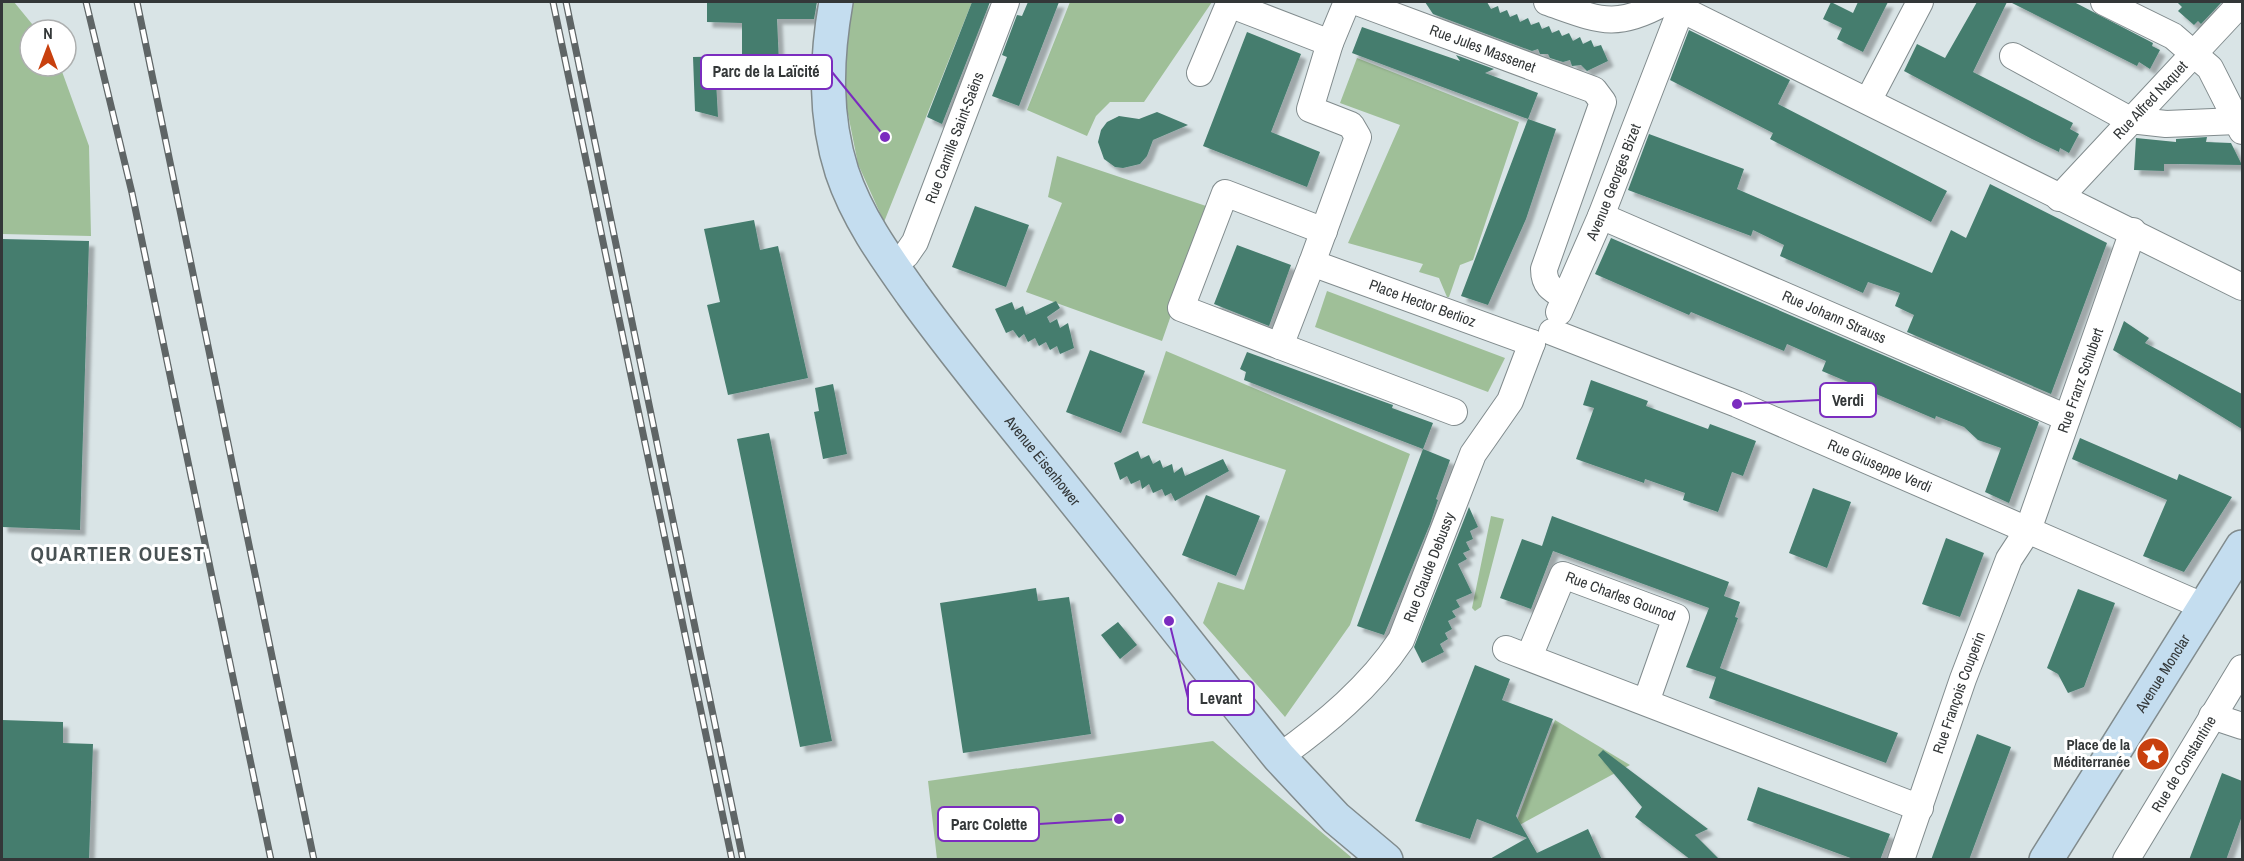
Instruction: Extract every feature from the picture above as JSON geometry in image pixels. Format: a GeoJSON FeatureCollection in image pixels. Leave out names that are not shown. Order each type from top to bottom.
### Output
{"type":"FeatureCollection","features":[{"type":"Feature","properties":{"kind":"street","name":"Avenue Eisenhower"},"geometry":{"type":"LineString","coordinates":[[836,2],[828,54],[832,131],[843,173],[860,214],[891,266],[952,351],[1279,757],[1336,818],[1386,860]]}},
{"type":"Feature","properties":{"kind":"street","name":"Rue Camille Saint-Saëns"},"geometry":{"type":"LineString","coordinates":[[891,266],[906,255],[915,242],[1006,2]]}},
{"type":"Feature","properties":{"kind":"street"},"geometry":{"type":"LineString","coordinates":[[1280,346],[1358,137],[1351,125],[1310,109],[1330,44],[1347,2]]}},
{"type":"Feature","properties":{"kind":"street","name":"Rue Jules Massenet"},"geometry":{"type":"LineString","coordinates":[[1357,2],[1594,90],[1603,102],[1544,269],[1544,280],[1547,285],[1565,297]]}},
{"type":"Feature","properties":{"kind":"street"},"geometry":{"type":"LineString","coordinates":[[1548,2],[1590,17],[1616,20],[1639,16],[1673,4],[2059,198],[2133,231],[2242,287]]}},
{"type":"Feature","properties":{"kind":"street"},"geometry":{"type":"LineString","coordinates":[[1868,101],[1920,2]]}},
{"type":"Feature","properties":{"kind":"street"},"geometry":{"type":"LineString","coordinates":[[2013,56],[2130,120],[2166,124],[2240,126],[2211,68],[2173,36],[2104,2]]}},
{"type":"Feature","properties":{"kind":"street","name":"Rue Alfred Naquet"},"geometry":{"type":"LineString","coordinates":[[2059,198],[2242,2]]}},
{"type":"Feature","properties":{"kind":"street"},"geometry":{"type":"LineString","coordinates":[[1200,73],[1228,4],[1330,44]]}},
{"type":"Feature","properties":{"kind":"street","name":"Avenue Georges Bizet"},"geometry":{"type":"LineString","coordinates":[[1542,338],[1565,297],[1601,216],[1673,4]]}},
{"type":"Feature","properties":{"kind":"street"},"geometry":{"type":"LineString","coordinates":[[1324,231],[1225,193],[1181,308],[1454,412]]}},
{"type":"Feature","properties":{"kind":"street","name":"Rue Johann Strauss"},"geometry":{"type":"LineString","coordinates":[[1601,216],[2067,418]]}},
{"type":"Feature","properties":{"kind":"street","name":"Rue Franz Schubert"},"geometry":{"type":"LineString","coordinates":[[2028,530],[2133,231]]}},
{"type":"Feature","properties":{"kind":"street","name":"Place Hector Berlioz"},"geometry":{"type":"LineString","coordinates":[[1312,263],[1542,338]]}},
{"type":"Feature","properties":{"kind":"street","name":"Rue Giuseppe Verdi"},"geometry":{"type":"LineString","coordinates":[[1542,338],[1737,404],[1889,472],[2205,607]]}},
{"type":"Feature","properties":{"kind":"street","name":"Rue Claude Debussy"},"geometry":{"type":"LineString","coordinates":[[1279,757],[1340,709],[1383,667],[1401,640],[1473,454],[1510,401],[1542,338]]}},
{"type":"Feature","properties":{"kind":"street","name":"Rue François Couperin"},"geometry":{"type":"LineString","coordinates":[[1901,860],[1963,679],[2009,558],[2028,530]]}},
{"type":"Feature","properties":{"kind":"street","name":"Avenue Monclar"},"geometry":{"type":"LineString","coordinates":[[2046,860],[2205,607],[2238,566]]}},
{"type":"Feature","properties":{"kind":"street","name":"Rue Charles Gounod"},"geometry":{"type":"LineString","coordinates":[[1646,702],[1676,617],[1563,575],[1518,653],[1589,683],[1646,702],[1746,744],[1920,808]]}},
{"type":"Feature","properties":{"kind":"street","name":"Rue de Constantine"},"geometry":{"type":"LineString","coordinates":[[2126,860],[2242,668]]}},
{"type":"Feature","properties":{"kind":"street"},"geometry":{"type":"LineString","coordinates":[[2212,716],[2242,726]]}},
{"type":"Feature","properties":{"kind":"green space"},"geometry":{"type":"Polygon","coordinates":[[[2,2],[14,2],[27,18],[18,18],[18,78],[64,78],[89,146],[91,236],[2,234],[2,2]]]}},
{"type":"Feature","properties":{"kind":"green space"},"geometry":{"type":"Polygon","coordinates":[[[852,2],[972,2],[884,222],[858,164],[847,109],[844,56],[852,2]]]}},
{"type":"Feature","properties":{"kind":"green space"},"geometry":{"type":"Polygon","coordinates":[[[1070,2],[1212,2],[1144,102],[1110,102],[1096,116],[1087,136],[1027,110],[1070,2]]]}},
{"type":"Feature","properties":{"kind":"green space"},"geometry":{"type":"Polygon","coordinates":[[[1357,58],[1519,122],[1473,260],[1460,265],[1449,297],[1439,278],[1419,272],[1423,264],[1348,243],[1400,125],[1340,103],[1357,58]]]}},
{"type":"Feature","properties":{"kind":"green space"},"geometry":{"type":"Polygon","coordinates":[[[1057,156],[1209,207],[1162,341],[1026,292],[1062,203],[1048,197],[1057,156]]]}},
{"type":"Feature","properties":{"kind":"green space"},"geometry":{"type":"Polygon","coordinates":[[[1327,291],[1505,358],[1488,392],[1315,327],[1327,291]]]}},
{"type":"Feature","properties":{"kind":"green space"},"geometry":{"type":"Polygon","coordinates":[[[1166,351],[1410,454],[1350,625],[1285,717],[1203,623],[1218,582],[1244,590],[1286,470],[1142,423],[1166,351]]]}},
{"type":"Feature","properties":{"kind":"green space"},"geometry":{"type":"Polygon","coordinates":[[[1491,516],[1504,519],[1481,607],[1475,611],[1472,608],[1491,516]]]}},
{"type":"Feature","properties":{"kind":"green space"},"geometry":{"type":"Polygon","coordinates":[[[1555,720],[1630,765],[1514,828],[1555,720]]]}},
{"type":"Feature","properties":{"kind":"green space"},"geometry":{"type":"Polygon","coordinates":[[[1213,741],[1351,857],[1350,859],[937,859],[928,781],[1213,741]]]}},
{"type":"Feature","properties":{"kind":"building"},"geometry":{"type":"Polygon","coordinates":[[[707,2],[817,2],[814,19],[777,19],[779,63],[787,63],[787,82],[716,81],[718,117],[695,111],[693,57],[742,56],[742,23],[707,22],[707,2]]]}},
{"type":"Feature","properties":{"kind":"building"},"geometry":{"type":"Polygon","coordinates":[[[972,2],[990,2],[942,124],[927,117],[972,2]]]}},
{"type":"Feature","properties":{"kind":"building"},"geometry":{"type":"Polygon","coordinates":[[[1028,2],[1059,2],[1019,106],[992,96],[1007,57],[1002,55],[1017,15],[1022,16],[1028,2]]]}},
{"type":"Feature","properties":{"kind":"building"},"geometry":{"type":"Polygon","coordinates":[[[1425,2],[1487,2],[1491,9],[1498,6],[1500,13],[1507,10],[1510,17],[1517,14],[1520,22],[1528,18],[1531,25],[1539,22],[1542,29],[1549,26],[1552,33],[1559,30],[1562,36],[1569,33],[1573,41],[1580,37],[1583,44],[1591,40],[1594,47],[1601,45],[1608,61],[1587,71],[1581,65],[1572,66],[1570,60],[1563,62],[1550,58],[1548,54],[1540,54],[1538,49],[1532,51],[1433,14],[1425,2]]]}},
{"type":"Feature","properties":{"kind":"building"},"geometry":{"type":"Polygon","coordinates":[[[1831,2],[1853,13],[1858,2],[1888,2],[1863,52],[1837,39],[1842,28],[1823,19],[1831,2]]]}},
{"type":"Feature","properties":{"kind":"building"},"geometry":{"type":"Polygon","coordinates":[[[1977,2],[2007,2],[1973,72],[2073,123],[2070,129],[2079,134],[2069,153],[2060,148],[2059,152],[2032,139],[1904,71],[1917,44],[1945,58],[1977,2]]]}},
{"type":"Feature","properties":{"kind":"building"},"geometry":{"type":"Polygon","coordinates":[[[2010,2],[2074,2],[2153,43],[2152,46],[2160,50],[2150,69],[2139,62],[2137,66],[2010,2]]]}},
{"type":"Feature","properties":{"kind":"building"},"geometry":{"type":"Polygon","coordinates":[[[2177,2],[2222,2],[2201,24],[2198,21],[2194,25],[2178,11],[2182,7],[2177,2]]]}},
{"type":"Feature","properties":{"kind":"building"},"geometry":{"type":"Polygon","coordinates":[[[1362,27],[1460,61],[1456,55],[1494,69],[1485,73],[1538,93],[1528,119],[1352,53],[1362,27]]]}},
{"type":"Feature","properties":{"kind":"building"},"geometry":{"type":"Polygon","coordinates":[[[1689,30],[1790,80],[1778,104],[1947,191],[1931,222],[1770,139],[1773,133],[1670,80],[1689,30]]]}},
{"type":"Feature","properties":{"kind":"building"},"geometry":{"type":"Polygon","coordinates":[[[1247,32],[1301,54],[1271,132],[1320,152],[1307,187],[1203,146],[1247,32]]]}},
{"type":"Feature","properties":{"kind":"building"},"geometry":{"type":"Polygon","coordinates":[[[1157,112],[1188,125],[1153,140],[1147,156],[1140,164],[1123,168],[1115,167],[1104,159],[1098,142],[1101,130],[1107,122],[1119,116],[1139,119],[1157,112]]]}},
{"type":"Feature","properties":{"kind":"building"},"geometry":{"type":"Polygon","coordinates":[[[1528,119],[1556,129],[1526,219],[1488,305],[1461,296],[1528,119]]]}},
{"type":"Feature","properties":{"kind":"building"},"geometry":{"type":"Polygon","coordinates":[[[1649,134],[1744,169],[1737,189],[1932,273],[1951,230],[1966,238],[1990,184],[2107,243],[2051,394],[1907,332],[1914,315],[1895,306],[1900,293],[1868,282],[1863,293],[1780,256],[1784,245],[1753,230],[1751,236],[1628,190],[1649,134]]]}},
{"type":"Feature","properties":{"kind":"building"},"geometry":{"type":"Polygon","coordinates":[[[2207,137],[2206,142],[2231,143],[2242,165],[2164,164],[2164,171],[2134,170],[2136,138],[2176,142],[2176,139],[2207,137]]]}},
{"type":"Feature","properties":{"kind":"building"},"geometry":{"type":"Polygon","coordinates":[[[975,206],[1029,225],[1006,287],[952,267],[975,206]]]}},
{"type":"Feature","properties":{"kind":"building"},"geometry":{"type":"Polygon","coordinates":[[[754,220],[760,250],[778,246],[808,378],[728,395],[707,305],[720,302],[704,229],[754,220]]]}},
{"type":"Feature","properties":{"kind":"building"},"geometry":{"type":"Polygon","coordinates":[[[1611,238],[2039,422],[2009,503],[1985,492],[2001,448],[1978,440],[1964,427],[1936,416],[1935,419],[1822,371],[1826,361],[1787,344],[1784,351],[1691,312],[1689,315],[1595,274],[1611,238]]]}},
{"type":"Feature","properties":{"kind":"building"},"geometry":{"type":"Polygon","coordinates":[[[2,239],[89,241],[80,530],[2,527],[2,239]]]}},
{"type":"Feature","properties":{"kind":"building"},"geometry":{"type":"Polygon","coordinates":[[[1237,245],[1291,265],[1269,326],[1214,304],[1237,245]]]}},
{"type":"Feature","properties":{"kind":"building"},"geometry":{"type":"Polygon","coordinates":[[[1056,301],[1060,308],[1047,317],[1050,323],[1057,319],[1060,328],[1068,323],[1074,348],[1060,354],[1057,346],[1050,350],[1046,342],[1039,346],[1035,338],[1028,342],[1024,334],[1019,338],[1013,330],[1006,333],[995,309],[1012,302],[1015,310],[1023,306],[1026,315],[1056,301]]]}},
{"type":"Feature","properties":{"kind":"building"},"geometry":{"type":"Polygon","coordinates":[[[2124,321],[2149,338],[2145,343],[2242,394],[2242,429],[2113,350],[2124,321]]]}},
{"type":"Feature","properties":{"kind":"building"},"geometry":{"type":"Polygon","coordinates":[[[1090,350],[1145,371],[1121,433],[1066,412],[1090,350]]]}},
{"type":"Feature","properties":{"kind":"building"},"geometry":{"type":"Polygon","coordinates":[[[1247,352],[1393,405],[1392,408],[1433,423],[1423,449],[1244,380],[1246,372],[1240,369],[1247,352]]]}},
{"type":"Feature","properties":{"kind":"building"},"geometry":{"type":"Polygon","coordinates":[[[1591,380],[1648,401],[1646,406],[1708,429],[1710,424],[1756,441],[1743,476],[1732,472],[1718,512],[1683,500],[1685,493],[1645,479],[1644,483],[1576,459],[1594,408],[1583,405],[1591,380]]]}},
{"type":"Feature","properties":{"kind":"building"},"geometry":{"type":"Polygon","coordinates":[[[833,384],[847,454],[823,459],[814,412],[819,411],[815,388],[833,384]]]}},
{"type":"Feature","properties":{"kind":"building"},"geometry":{"type":"Polygon","coordinates":[[[769,433],[832,741],[800,747],[737,439],[769,433]]]}},
{"type":"Feature","properties":{"kind":"building"},"geometry":{"type":"Polygon","coordinates":[[[2080,438],[2177,480],[2179,474],[2232,497],[2184,572],[2143,556],[2167,500],[2072,459],[2080,438]]]}},
{"type":"Feature","properties":{"kind":"building"},"geometry":{"type":"Polygon","coordinates":[[[1423,449],[1450,460],[1430,524],[1384,635],[1357,626],[1423,449]]]}},
{"type":"Feature","properties":{"kind":"building"},"geometry":{"type":"Polygon","coordinates":[[[1138,451],[1141,459],[1149,455],[1153,464],[1160,460],[1163,468],[1172,464],[1174,473],[1182,467],[1185,476],[1223,459],[1229,471],[1175,501],[1171,493],[1165,496],[1162,489],[1153,493],[1149,484],[1142,489],[1140,480],[1131,484],[1127,476],[1120,480],[1114,463],[1138,451]]]}},
{"type":"Feature","properties":{"kind":"building"},"geometry":{"type":"Polygon","coordinates":[[[1813,488],[1851,502],[1827,568],[1789,553],[1813,488]]]}},
{"type":"Feature","properties":{"kind":"building"},"geometry":{"type":"Polygon","coordinates":[[[1206,495],[1260,516],[1236,576],[1182,555],[1206,495]]]}},
{"type":"Feature","properties":{"kind":"building"},"geometry":{"type":"Polygon","coordinates":[[[1469,507],[1478,527],[1470,531],[1473,539],[1466,542],[1470,550],[1463,553],[1467,559],[1458,564],[1472,593],[1456,600],[1460,607],[1452,611],[1456,617],[1448,621],[1452,629],[1445,633],[1448,639],[1440,644],[1444,652],[1422,663],[1414,647],[1469,507]]]}},
{"type":"Feature","properties":{"kind":"building"},"geometry":{"type":"Polygon","coordinates":[[[1552,516],[1729,582],[1724,596],[1740,602],[1735,617],[1738,618],[1720,668],[1898,733],[1886,763],[1709,698],[1716,677],[1686,667],[1709,608],[1553,551],[1531,609],[1500,598],[1522,539],[1542,546],[1552,516]]]}},
{"type":"Feature","properties":{"kind":"building"},"geometry":{"type":"Polygon","coordinates":[[[1946,538],[1984,553],[1960,617],[1922,604],[1946,538]]]}},
{"type":"Feature","properties":{"kind":"building"},"geometry":{"type":"Polygon","coordinates":[[[1036,588],[1038,601],[1069,597],[1091,734],[963,753],[940,603],[1036,588]]]}},
{"type":"Feature","properties":{"kind":"building"},"geometry":{"type":"Polygon","coordinates":[[[2078,589],[2115,603],[2084,687],[2068,693],[2058,674],[2047,668],[2078,589]]]}},
{"type":"Feature","properties":{"kind":"building"},"geometry":{"type":"Polygon","coordinates":[[[1118,622],[1137,645],[1120,659],[1101,635],[1118,622]]]}},
{"type":"Feature","properties":{"kind":"building"},"geometry":{"type":"Polygon","coordinates":[[[1475,665],[1510,679],[1502,700],[1553,719],[1516,816],[1537,853],[1588,829],[1602,860],[1488,860],[1527,838],[1477,819],[1470,839],[1415,821],[1475,665]]]}},
{"type":"Feature","properties":{"kind":"building"},"geometry":{"type":"Polygon","coordinates":[[[2,720],[63,722],[63,743],[93,744],[89,860],[2,860],[2,720]]]}},
{"type":"Feature","properties":{"kind":"building"},"geometry":{"type":"Polygon","coordinates":[[[1977,734],[2011,747],[1969,860],[1931,860],[1977,734]]]}},
{"type":"Feature","properties":{"kind":"building"},"geometry":{"type":"Polygon","coordinates":[[[1603,750],[1708,829],[1695,835],[1720,860],[1691,860],[1635,817],[1642,807],[1598,755],[1603,750]]]}},
{"type":"Feature","properties":{"kind":"building"},"geometry":{"type":"Polygon","coordinates":[[[2222,773],[2242,781],[2242,816],[2226,860],[2189,860],[2222,773]]]}},
{"type":"Feature","properties":{"kind":"building"},"geometry":{"type":"Polygon","coordinates":[[[1758,787],[1890,834],[1880,860],[1856,860],[1747,820],[1758,787]]]}},
{"type":"Feature","properties":{"kind":"railway"},"geometry":{"type":"LineString","coordinates":[[86,2],[132,193],[271,860]]}},
{"type":"Feature","properties":{"kind":"railway"},"geometry":{"type":"LineString","coordinates":[[137,2],[314,860]]}},
{"type":"Feature","properties":{"kind":"railway"},"geometry":{"type":"LineString","coordinates":[[553,2],[732,860]]}},
{"type":"Feature","properties":{"kind":"railway"},"geometry":{"type":"LineString","coordinates":[[566,2],[743,860]]}},
{"type":"Feature","properties":{"kind":"place","name":"Parc de la Laïcité"},"geometry":{"type":"Point","coordinates":[885,137]}},
{"type":"Feature","properties":{"kind":"place","name":"Verdi"},"geometry":{"type":"Point","coordinates":[1737,404]}},
{"type":"Feature","properties":{"kind":"place","name":"Levant"},"geometry":{"type":"Point","coordinates":[1169,621]}},
{"type":"Feature","properties":{"kind":"place","name":"Place de la Méditerranée"},"geometry":{"type":"Point","coordinates":[2153,754]}},
{"type":"Feature","properties":{"kind":"place","name":"Parc Colette"},"geometry":{"type":"Point","coordinates":[1119,819]}},
{"type":"Feature","properties":{"kind":"district","name":"QUARTIER OUEST"},"geometry":{"type":"Point","coordinates":[118,554]}}]}
